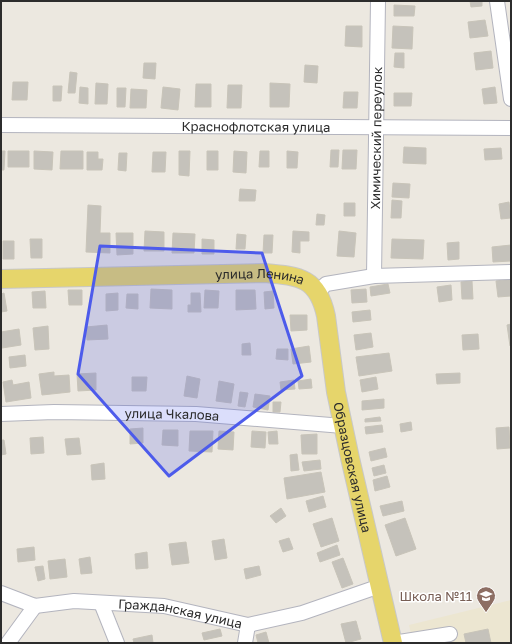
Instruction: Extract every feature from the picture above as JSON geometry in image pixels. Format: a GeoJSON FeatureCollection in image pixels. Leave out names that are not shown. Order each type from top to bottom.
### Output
{"type":"FeatureCollection","features":[{"type":"Feature","properties":{"kind":"main road","name":"улица Ленина"},"geometry":{"type":"LineString","coordinates":[[1,279],[266,273],[287,275],[303,279],[318,292]]}},
{"type":"Feature","properties":{"kind":"main road","name":"Образцовская улица"},"geometry":{"type":"LineString","coordinates":[[318,292],[324,306],[326,316],[336,392],[343,426],[393,643]]}},
{"type":"Feature","properties":{"kind":"street","name":"Химический переулок"},"geometry":{"type":"LineString","coordinates":[[374,276],[378,1]]}},
{"type":"Feature","properties":{"kind":"street"},"geometry":{"type":"LineString","coordinates":[[497,1],[511,99]]}},
{"type":"Feature","properties":{"kind":"street","name":"Краснофлотская улица"},"geometry":{"type":"LineString","coordinates":[[1,125],[511,128]]}},
{"type":"Feature","properties":{"kind":"street","name":"улица Ленина"},"geometry":{"type":"LineString","coordinates":[[318,292],[326,284],[374,276],[511,272]]}},
{"type":"Feature","properties":{"kind":"street","name":"улица Чкалова"},"geometry":{"type":"LineString","coordinates":[[1,414],[54,412],[196,414],[343,426]]}},
{"type":"Feature","properties":{"kind":"street","name":"Гражданская улица"},"geometry":{"type":"LineString","coordinates":[[1,593],[35,606],[74,601],[164,606],[248,625],[302,613],[380,586]]}},
{"type":"Feature","properties":{"kind":"street"},"geometry":{"type":"LineString","coordinates":[[101,602],[117,643]]}},
{"type":"Feature","properties":{"kind":"street"},"geometry":{"type":"LineString","coordinates":[[8,643],[35,606]]}},
{"type":"Feature","properties":{"kind":"street"},"geometry":{"type":"LineString","coordinates":[[246,643],[248,625]]}},
{"type":"Feature","properties":{"kind":"street"},"geometry":{"type":"LineString","coordinates":[[393,643],[450,634]]}},
{"type":"Feature","properties":{"kind":"highlighted area"},"geometry":{"type":"Polygon","coordinates":[[[100,246],[262,253],[302,376],[169,476],[78,374],[100,246]]]}},
{"type":"Feature","properties":{"kind":"shaded area","name":"Школа №11"},"geometry":{"type":"Polygon","coordinates":[[[511,600],[511,643],[413,643],[409,625],[511,600]]]}},
{"type":"Feature","properties":{"kind":"building"},"geometry":{"type":"Polygon","coordinates":[[[470,1],[482,1],[482,6],[471,7],[470,1]]]}},
{"type":"Feature","properties":{"kind":"building"},"geometry":{"type":"Polygon","coordinates":[[[394,5],[415,6],[414,16],[394,16],[394,5]]]}},
{"type":"Feature","properties":{"kind":"building"},"geometry":{"type":"Polygon","coordinates":[[[485,20],[488,36],[470,38],[468,22],[485,20]]]}},
{"type":"Feature","properties":{"kind":"building"},"geometry":{"type":"Polygon","coordinates":[[[346,26],[362,26],[362,47],[345,46],[346,26]]]}},
{"type":"Feature","properties":{"kind":"building"},"geometry":{"type":"Polygon","coordinates":[[[393,26],[413,27],[412,49],[392,48],[393,26]]]}},
{"type":"Feature","properties":{"kind":"building"},"geometry":{"type":"Polygon","coordinates":[[[491,51],[493,68],[476,70],[474,53],[491,51]]]}},
{"type":"Feature","properties":{"kind":"building"},"geometry":{"type":"Polygon","coordinates":[[[395,53],[404,53],[404,68],[394,67],[395,53]]]}},
{"type":"Feature","properties":{"kind":"building"},"geometry":{"type":"Polygon","coordinates":[[[144,63],[156,63],[155,79],[143,78],[144,63]]]}},
{"type":"Feature","properties":{"kind":"building"},"geometry":{"type":"Polygon","coordinates":[[[305,65],[318,66],[317,83],[304,82],[305,65]]]}},
{"type":"Feature","properties":{"kind":"building"},"geometry":{"type":"Polygon","coordinates":[[[70,72],[77,73],[75,93],[68,93],[70,72]]]}},
{"type":"Feature","properties":{"kind":"building"},"geometry":{"type":"Polygon","coordinates":[[[13,82],[28,82],[27,100],[12,100],[13,82]]]}},
{"type":"Feature","properties":{"kind":"building"},"geometry":{"type":"Polygon","coordinates":[[[96,83],[108,84],[107,104],[95,104],[96,83]]]}},
{"type":"Feature","properties":{"kind":"building"},"geometry":{"type":"Polygon","coordinates":[[[270,83],[290,84],[289,107],[270,107],[270,83]]]}},
{"type":"Feature","properties":{"kind":"building"},"geometry":{"type":"Polygon","coordinates":[[[196,84],[211,84],[211,107],[195,107],[196,84]]]}},
{"type":"Feature","properties":{"kind":"building"},"geometry":{"type":"Polygon","coordinates":[[[228,85],[242,85],[241,108],[227,108],[228,85]]]}},
{"type":"Feature","properties":{"kind":"building"},"geometry":{"type":"Polygon","coordinates":[[[53,86],[62,86],[61,101],[53,101],[53,86]]]}},
{"type":"Feature","properties":{"kind":"building"},"geometry":{"type":"Polygon","coordinates":[[[80,87],[88,88],[88,104],[79,103],[80,87]]]}},
{"type":"Feature","properties":{"kind":"building"},"geometry":{"type":"Polygon","coordinates":[[[163,87],[180,89],[178,110],[161,108],[163,87]]]}},
{"type":"Feature","properties":{"kind":"building"},"geometry":{"type":"Polygon","coordinates":[[[495,87],[497,103],[484,104],[482,89],[495,87]]]}},
{"type":"Feature","properties":{"kind":"building"},"geometry":{"type":"Polygon","coordinates":[[[117,88],[126,88],[125,107],[117,107],[117,88]]]}},
{"type":"Feature","properties":{"kind":"building"},"geometry":{"type":"Polygon","coordinates":[[[131,89],[147,90],[146,108],[130,108],[131,89]]]}},
{"type":"Feature","properties":{"kind":"building"},"geometry":{"type":"Polygon","coordinates":[[[344,92],[358,92],[357,108],[343,108],[344,92]]]}},
{"type":"Feature","properties":{"kind":"building"},"geometry":{"type":"Polygon","coordinates":[[[394,93],[412,93],[411,106],[394,106],[394,93]]]}},
{"type":"Feature","properties":{"kind":"building"},"geometry":{"type":"Polygon","coordinates":[[[404,147],[426,148],[426,164],[403,163],[404,147]]]}},
{"type":"Feature","properties":{"kind":"building"},"geometry":{"type":"Polygon","coordinates":[[[501,148],[502,159],[485,160],[484,149],[501,148]]]}},
{"type":"Feature","properties":{"kind":"building"},"geometry":{"type":"Polygon","coordinates":[[[331,150],[339,150],[338,167],[330,167],[331,150]]]}},
{"type":"Feature","properties":{"kind":"building"},"geometry":{"type":"Polygon","coordinates":[[[343,150],[357,150],[356,169],[342,169],[343,150]]]}},
{"type":"Feature","properties":{"kind":"building"},"geometry":{"type":"Polygon","coordinates":[[[1,151],[5,151],[4,170],[1,170],[1,151]]]}},
{"type":"Feature","properties":{"kind":"building"},"geometry":{"type":"Polygon","coordinates":[[[8,151],[29,151],[29,167],[8,167],[8,151]]]}},
{"type":"Feature","properties":{"kind":"building"},"geometry":{"type":"Polygon","coordinates":[[[34,151],[53,152],[52,170],[34,169],[34,151]]]}},
{"type":"Feature","properties":{"kind":"building"},"geometry":{"type":"Polygon","coordinates":[[[61,151],[83,151],[83,169],[60,169],[61,151]]]}},
{"type":"Feature","properties":{"kind":"building"},"geometry":{"type":"Polygon","coordinates":[[[179,151],[190,151],[189,176],[179,175],[179,151]]]}},
{"type":"Feature","properties":{"kind":"building"},"geometry":{"type":"Polygon","coordinates":[[[207,151],[218,151],[218,170],[207,170],[207,151]]]}},
{"type":"Feature","properties":{"kind":"building"},"geometry":{"type":"Polygon","coordinates":[[[234,151],[247,152],[246,173],[233,172],[234,151]]]}},
{"type":"Feature","properties":{"kind":"building"},"geometry":{"type":"Polygon","coordinates":[[[260,151],[269,151],[269,167],[259,167],[260,151]]]}},
{"type":"Feature","properties":{"kind":"building"},"geometry":{"type":"Polygon","coordinates":[[[287,151],[298,152],[297,168],[287,168],[287,151]]]}},
{"type":"Feature","properties":{"kind":"building"},"geometry":{"type":"Polygon","coordinates":[[[87,152],[98,152],[98,159],[103,159],[102,170],[87,170],[87,152]]]}},
{"type":"Feature","properties":{"kind":"building"},"geometry":{"type":"Polygon","coordinates":[[[153,152],[166,152],[165,172],[152,172],[153,152]]]}},
{"type":"Feature","properties":{"kind":"building"},"geometry":{"type":"Polygon","coordinates":[[[119,153],[127,153],[126,171],[118,170],[119,153]]]}},
{"type":"Feature","properties":{"kind":"building"},"geometry":{"type":"Polygon","coordinates":[[[393,183],[410,184],[409,198],[392,197],[393,183]]]}},
{"type":"Feature","properties":{"kind":"building"},"geometry":{"type":"Polygon","coordinates":[[[240,189],[256,190],[255,201],[239,201],[240,189]]]}},
{"type":"Feature","properties":{"kind":"building"},"geometry":{"type":"Polygon","coordinates":[[[392,200],[402,201],[401,218],[391,218],[392,200]]]}},
{"type":"Feature","properties":{"kind":"building"},"geometry":{"type":"Polygon","coordinates":[[[509,202],[511,218],[501,219],[499,204],[509,202]]]}},
{"type":"Feature","properties":{"kind":"building"},"geometry":{"type":"Polygon","coordinates":[[[344,203],[355,203],[355,216],[344,216],[344,203]]]}},
{"type":"Feature","properties":{"kind":"building"},"geometry":{"type":"Polygon","coordinates":[[[88,205],[101,206],[100,233],[110,233],[110,253],[86,252],[88,205]]]}},
{"type":"Feature","properties":{"kind":"building"},"geometry":{"type":"Polygon","coordinates":[[[317,214],[325,215],[324,225],[316,225],[317,214]]]}},
{"type":"Feature","properties":{"kind":"building"},"geometry":{"type":"Polygon","coordinates":[[[145,231],[164,232],[164,251],[144,251],[145,231]]]}},
{"type":"Feature","properties":{"kind":"building"},"geometry":{"type":"Polygon","coordinates":[[[293,231],[309,232],[309,241],[300,241],[300,253],[292,252],[293,231]]]}},
{"type":"Feature","properties":{"kind":"building"},"geometry":{"type":"Polygon","coordinates":[[[339,231],[356,233],[354,257],[337,256],[339,231]]]}},
{"type":"Feature","properties":{"kind":"building"},"geometry":{"type":"Polygon","coordinates":[[[116,233],[133,233],[133,254],[117,255],[116,233]]]}},
{"type":"Feature","properties":{"kind":"building"},"geometry":{"type":"Polygon","coordinates":[[[173,233],[195,234],[194,253],[172,253],[173,233]]]}},
{"type":"Feature","properties":{"kind":"building"},"geometry":{"type":"Polygon","coordinates":[[[237,234],[246,235],[245,249],[236,249],[237,234]]]}},
{"type":"Feature","properties":{"kind":"building"},"geometry":{"type":"Polygon","coordinates":[[[264,235],[273,235],[272,253],[263,253],[264,235]]]}},
{"type":"Feature","properties":{"kind":"building"},"geometry":{"type":"Polygon","coordinates":[[[30,239],[42,239],[42,258],[31,258],[30,239]]]}},
{"type":"Feature","properties":{"kind":"building"},"geometry":{"type":"Polygon","coordinates":[[[202,239],[214,240],[214,254],[202,254],[202,239]]]}},
{"type":"Feature","properties":{"kind":"building"},"geometry":{"type":"Polygon","coordinates":[[[392,239],[424,240],[423,259],[391,258],[392,239]]]}},
{"type":"Feature","properties":{"kind":"building"},"geometry":{"type":"Polygon","coordinates":[[[3,241],[14,241],[14,259],[3,259],[3,241]]]}},
{"type":"Feature","properties":{"kind":"building"},"geometry":{"type":"Polygon","coordinates":[[[459,242],[459,259],[448,260],[447,243],[459,242]]]}},
{"type":"Feature","properties":{"kind":"building"},"geometry":{"type":"Polygon","coordinates":[[[511,245],[511,261],[493,262],[492,247],[511,245]]]}},
{"type":"Feature","properties":{"kind":"building"},"geometry":{"type":"Polygon","coordinates":[[[511,279],[511,296],[498,297],[496,281],[511,279]]]}},
{"type":"Feature","properties":{"kind":"building"},"geometry":{"type":"Polygon","coordinates":[[[472,281],[473,299],[462,299],[461,282],[472,281]]]}},
{"type":"Feature","properties":{"kind":"building"},"geometry":{"type":"Polygon","coordinates":[[[388,284],[390,293],[371,296],[370,287],[388,284]]]}},
{"type":"Feature","properties":{"kind":"building"},"geometry":{"type":"Polygon","coordinates":[[[451,285],[452,300],[439,302],[437,287],[451,285]]]}},
{"type":"Feature","properties":{"kind":"building"},"geometry":{"type":"Polygon","coordinates":[[[151,289],[172,290],[172,309],[150,308],[151,289]]]}},
{"type":"Feature","properties":{"kind":"building"},"geometry":{"type":"Polygon","coordinates":[[[366,289],[367,302],[352,303],[351,290],[366,289]]]}},
{"type":"Feature","properties":{"kind":"building"},"geometry":{"type":"Polygon","coordinates":[[[68,290],[82,290],[82,305],[69,305],[68,290]]]}},
{"type":"Feature","properties":{"kind":"building"},"geometry":{"type":"Polygon","coordinates":[[[205,290],[219,291],[218,308],[204,308],[205,290]]]}},
{"type":"Feature","properties":{"kind":"building"},"geometry":{"type":"Polygon","coordinates":[[[236,290],[255,290],[256,309],[236,310],[236,290]]]}},
{"type":"Feature","properties":{"kind":"building"},"geometry":{"type":"Polygon","coordinates":[[[45,291],[46,308],[33,308],[32,292],[45,291]]]}},
{"type":"Feature","properties":{"kind":"building"},"geometry":{"type":"Polygon","coordinates":[[[273,291],[274,308],[265,309],[264,292],[273,291]]]}},
{"type":"Feature","properties":{"kind":"building"},"geometry":{"type":"Polygon","coordinates":[[[4,293],[7,311],[1,312],[1,294],[4,293]]]}},
{"type":"Feature","properties":{"kind":"building"},"geometry":{"type":"Polygon","coordinates":[[[118,293],[118,310],[106,311],[106,294],[118,293]]]}},
{"type":"Feature","properties":{"kind":"building"},"geometry":{"type":"Polygon","coordinates":[[[191,293],[200,293],[201,312],[188,312],[188,305],[191,305],[191,293]]]}},
{"type":"Feature","properties":{"kind":"building"},"geometry":{"type":"Polygon","coordinates":[[[127,294],[138,294],[138,309],[126,308],[127,294]]]}},
{"type":"Feature","properties":{"kind":"building"},"geometry":{"type":"Polygon","coordinates":[[[370,310],[371,320],[353,322],[352,312],[370,310]]]}},
{"type":"Feature","properties":{"kind":"building"},"geometry":{"type":"Polygon","coordinates":[[[290,315],[307,315],[307,330],[291,331],[290,315]]]}},
{"type":"Feature","properties":{"kind":"building"},"geometry":{"type":"Polygon","coordinates":[[[511,324],[511,346],[510,346],[507,325],[511,324]]]}},
{"type":"Feature","properties":{"kind":"building"},"geometry":{"type":"Polygon","coordinates":[[[107,325],[108,339],[87,340],[86,327],[107,325]]]}},
{"type":"Feature","properties":{"kind":"building"},"geometry":{"type":"Polygon","coordinates":[[[48,326],[49,349],[35,350],[33,328],[48,326]]]}},
{"type":"Feature","properties":{"kind":"building"},"geometry":{"type":"Polygon","coordinates":[[[19,329],[21,345],[2,348],[1,332],[19,329]]]}},
{"type":"Feature","properties":{"kind":"building"},"geometry":{"type":"Polygon","coordinates":[[[371,333],[373,347],[356,350],[354,335],[371,333]]]}},
{"type":"Feature","properties":{"kind":"building"},"geometry":{"type":"Polygon","coordinates":[[[478,334],[479,349],[463,350],[462,335],[478,334]]]}},
{"type":"Feature","properties":{"kind":"building"},"geometry":{"type":"Polygon","coordinates":[[[250,343],[251,355],[242,355],[242,344],[250,343]]]}},
{"type":"Feature","properties":{"kind":"building"},"geometry":{"type":"Polygon","coordinates":[[[309,346],[311,362],[293,364],[291,349],[309,346]]]}},
{"type":"Feature","properties":{"kind":"building"},"geometry":{"type":"Polygon","coordinates":[[[277,349],[288,349],[288,360],[276,359],[277,349]]]}},
{"type":"Feature","properties":{"kind":"building"},"geometry":{"type":"Polygon","coordinates":[[[389,353],[392,371],[359,376],[356,357],[389,353]]]}},
{"type":"Feature","properties":{"kind":"building"},"geometry":{"type":"Polygon","coordinates":[[[25,355],[26,366],[10,368],[9,357],[25,355]]]}},
{"type":"Feature","properties":{"kind":"building"},"geometry":{"type":"Polygon","coordinates":[[[54,372],[54,376],[69,375],[70,392],[42,395],[39,374],[54,372]]]}},
{"type":"Feature","properties":{"kind":"building"},"geometry":{"type":"Polygon","coordinates":[[[96,373],[96,390],[78,391],[77,374],[96,373]]]}},
{"type":"Feature","properties":{"kind":"building"},"geometry":{"type":"Polygon","coordinates":[[[460,373],[460,383],[437,384],[436,374],[460,373]]]}},
{"type":"Feature","properties":{"kind":"building"},"geometry":{"type":"Polygon","coordinates":[[[187,376],[200,379],[197,398],[184,396],[187,376]]]}},
{"type":"Feature","properties":{"kind":"building"},"geometry":{"type":"Polygon","coordinates":[[[132,377],[147,377],[146,391],[132,391],[132,377]]]}},
{"type":"Feature","properties":{"kind":"building"},"geometry":{"type":"Polygon","coordinates":[[[376,377],[378,389],[362,392],[360,380],[376,377]]]}},
{"type":"Feature","properties":{"kind":"building"},"geometry":{"type":"Polygon","coordinates":[[[311,379],[312,388],[299,389],[298,381],[311,379]]]}},
{"type":"Feature","properties":{"kind":"building"},"geometry":{"type":"Polygon","coordinates":[[[12,380],[13,385],[29,382],[31,398],[6,402],[3,382],[12,380]]]}},
{"type":"Feature","properties":{"kind":"building"},"geometry":{"type":"Polygon","coordinates":[[[294,380],[295,389],[281,390],[280,382],[294,380]]]}},
{"type":"Feature","properties":{"kind":"building"},"geometry":{"type":"Polygon","coordinates":[[[219,381],[234,384],[231,403],[216,401],[219,381]]]}},
{"type":"Feature","properties":{"kind":"building"},"geometry":{"type":"Polygon","coordinates":[[[240,392],[248,393],[245,407],[238,406],[240,392]]]}},
{"type":"Feature","properties":{"kind":"building"},"geometry":{"type":"Polygon","coordinates":[[[255,394],[270,396],[268,410],[253,407],[255,394]]]}},
{"type":"Feature","properties":{"kind":"building"},"geometry":{"type":"Polygon","coordinates":[[[384,399],[384,408],[362,410],[362,401],[384,399]]]}},
{"type":"Feature","properties":{"kind":"building"},"geometry":{"type":"Polygon","coordinates":[[[273,402],[281,402],[280,412],[273,412],[273,402]]]}},
{"type":"Feature","properties":{"kind":"building"},"geometry":{"type":"Polygon","coordinates":[[[380,417],[381,421],[365,422],[365,419],[380,417]]]}},
{"type":"Feature","properties":{"kind":"building"},"geometry":{"type":"Polygon","coordinates":[[[411,422],[412,430],[401,432],[400,424],[411,422]]]}},
{"type":"Feature","properties":{"kind":"building"},"geometry":{"type":"Polygon","coordinates":[[[382,425],[383,432],[366,434],[365,427],[382,425]]]}},
{"type":"Feature","properties":{"kind":"building"},"geometry":{"type":"Polygon","coordinates":[[[509,427],[510,448],[497,449],[496,428],[509,427]]]}},
{"type":"Feature","properties":{"kind":"building"},"geometry":{"type":"Polygon","coordinates":[[[143,428],[143,443],[130,444],[130,429],[143,428]]]}},
{"type":"Feature","properties":{"kind":"building"},"geometry":{"type":"Polygon","coordinates":[[[163,430],[178,430],[178,446],[162,445],[163,430]]]}},
{"type":"Feature","properties":{"kind":"building"},"geometry":{"type":"Polygon","coordinates":[[[190,431],[213,431],[212,452],[189,451],[190,431]]]}},
{"type":"Feature","properties":{"kind":"building"},"geometry":{"type":"Polygon","coordinates":[[[219,431],[234,432],[233,450],[218,449],[219,431]]]}},
{"type":"Feature","properties":{"kind":"building"},"geometry":{"type":"Polygon","coordinates":[[[252,431],[266,432],[265,448],[251,447],[252,431]]]}},
{"type":"Feature","properties":{"kind":"building"},"geometry":{"type":"Polygon","coordinates":[[[277,431],[278,444],[269,444],[268,432],[277,431]]]}},
{"type":"Feature","properties":{"kind":"building"},"geometry":{"type":"Polygon","coordinates":[[[317,434],[317,454],[302,454],[301,435],[317,434]]]}},
{"type":"Feature","properties":{"kind":"building"},"geometry":{"type":"Polygon","coordinates":[[[43,437],[44,453],[31,454],[30,438],[43,437]]]}},
{"type":"Feature","properties":{"kind":"building"},"geometry":{"type":"Polygon","coordinates":[[[79,438],[81,454],[67,455],[65,439],[79,438]]]}},
{"type":"Feature","properties":{"kind":"building"},"geometry":{"type":"Polygon","coordinates":[[[1,440],[4,440],[6,454],[1,455],[1,440]]]}},
{"type":"Feature","properties":{"kind":"building"},"geometry":{"type":"Polygon","coordinates":[[[385,448],[387,457],[371,461],[369,452],[385,448]]]}},
{"type":"Feature","properties":{"kind":"building"},"geometry":{"type":"Polygon","coordinates":[[[297,454],[299,470],[291,471],[290,455],[297,454]]]}},
{"type":"Feature","properties":{"kind":"building"},"geometry":{"type":"Polygon","coordinates":[[[320,460],[321,469],[304,471],[302,462],[320,460]]]}},
{"type":"Feature","properties":{"kind":"building"},"geometry":{"type":"Polygon","coordinates":[[[104,463],[105,479],[92,480],[91,465],[104,463]]]}},
{"type":"Feature","properties":{"kind":"building"},"geometry":{"type":"Polygon","coordinates":[[[384,465],[386,473],[374,476],[372,468],[384,465]]]}},
{"type":"Feature","properties":{"kind":"building"},"geometry":{"type":"Polygon","coordinates":[[[321,472],[325,492],[287,499],[284,478],[321,472]]]}},
{"type":"Feature","properties":{"kind":"building"},"geometry":{"type":"Polygon","coordinates":[[[387,476],[390,487],[375,491],[373,480],[387,476]]]}},
{"type":"Feature","properties":{"kind":"building"},"geometry":{"type":"Polygon","coordinates":[[[323,496],[326,507],[309,512],[306,501],[323,496]]]}},
{"type":"Feature","properties":{"kind":"building"},"geometry":{"type":"Polygon","coordinates":[[[402,501],[404,511],[383,516],[380,506],[402,501]]]}},
{"type":"Feature","properties":{"kind":"building"},"geometry":{"type":"Polygon","coordinates":[[[281,508],[286,516],[276,523],[270,516],[281,508]]]}},
{"type":"Feature","properties":{"kind":"building"},"geometry":{"type":"Polygon","coordinates":[[[332,518],[339,541],[321,547],[313,524],[332,518]]]}},
{"type":"Feature","properties":{"kind":"building"},"geometry":{"type":"Polygon","coordinates":[[[405,518],[416,549],[396,556],[385,525],[405,518]]]}},
{"type":"Feature","properties":{"kind":"building"},"geometry":{"type":"Polygon","coordinates":[[[289,538],[293,549],[283,552],[279,541],[289,538]]]}},
{"type":"Feature","properties":{"kind":"building"},"geometry":{"type":"Polygon","coordinates":[[[224,539],[227,558],[215,560],[212,541],[224,539]]]}},
{"type":"Feature","properties":{"kind":"building"},"geometry":{"type":"Polygon","coordinates":[[[186,542],[189,563],[172,565],[169,544],[186,542]]]}},
{"type":"Feature","properties":{"kind":"building"},"geometry":{"type":"Polygon","coordinates":[[[337,545],[340,555],[320,562],[317,553],[337,545]]]}},
{"type":"Feature","properties":{"kind":"building"},"geometry":{"type":"Polygon","coordinates":[[[34,547],[35,560],[18,562],[17,549],[34,547]]]}},
{"type":"Feature","properties":{"kind":"building"},"geometry":{"type":"Polygon","coordinates":[[[147,552],[148,568],[136,569],[135,554],[147,552]]]}},
{"type":"Feature","properties":{"kind":"building"},"geometry":{"type":"Polygon","coordinates":[[[90,557],[92,573],[81,574],[79,559],[90,557]]]}},
{"type":"Feature","properties":{"kind":"building"},"geometry":{"type":"Polygon","coordinates":[[[343,558],[353,584],[342,588],[332,562],[343,558]]]}},
{"type":"Feature","properties":{"kind":"building"},"geometry":{"type":"Polygon","coordinates":[[[65,559],[67,577],[50,579],[48,561],[65,559]]]}},
{"type":"Feature","properties":{"kind":"building"},"geometry":{"type":"Polygon","coordinates":[[[43,566],[45,579],[38,581],[35,567],[43,566]]]}},
{"type":"Feature","properties":{"kind":"building"},"geometry":{"type":"Polygon","coordinates":[[[259,566],[261,575],[246,579],[244,569],[259,566]]]}},
{"type":"Feature","properties":{"kind":"building"},"geometry":{"type":"Polygon","coordinates":[[[356,621],[361,639],[346,643],[341,624],[356,621]]]}},
{"type":"Feature","properties":{"kind":"building"},"geometry":{"type":"Polygon","coordinates":[[[220,629],[222,636],[204,640],[202,633],[220,629]]]}},
{"type":"Feature","properties":{"kind":"building"},"geometry":{"type":"Polygon","coordinates":[[[488,629],[491,643],[466,643],[464,634],[488,629]]]}},
{"type":"Feature","properties":{"kind":"building"},"geometry":{"type":"Polygon","coordinates":[[[266,632],[269,643],[258,643],[256,635],[266,632]]]}},
{"type":"Feature","properties":{"kind":"building"},"geometry":{"type":"Polygon","coordinates":[[[152,635],[153,643],[134,643],[133,639],[152,635]]]}},
{"type":"Feature","properties":{"kind":"place","name":"Школа №11"},"geometry":{"type":"Point","coordinates":[486,613]}}]}
